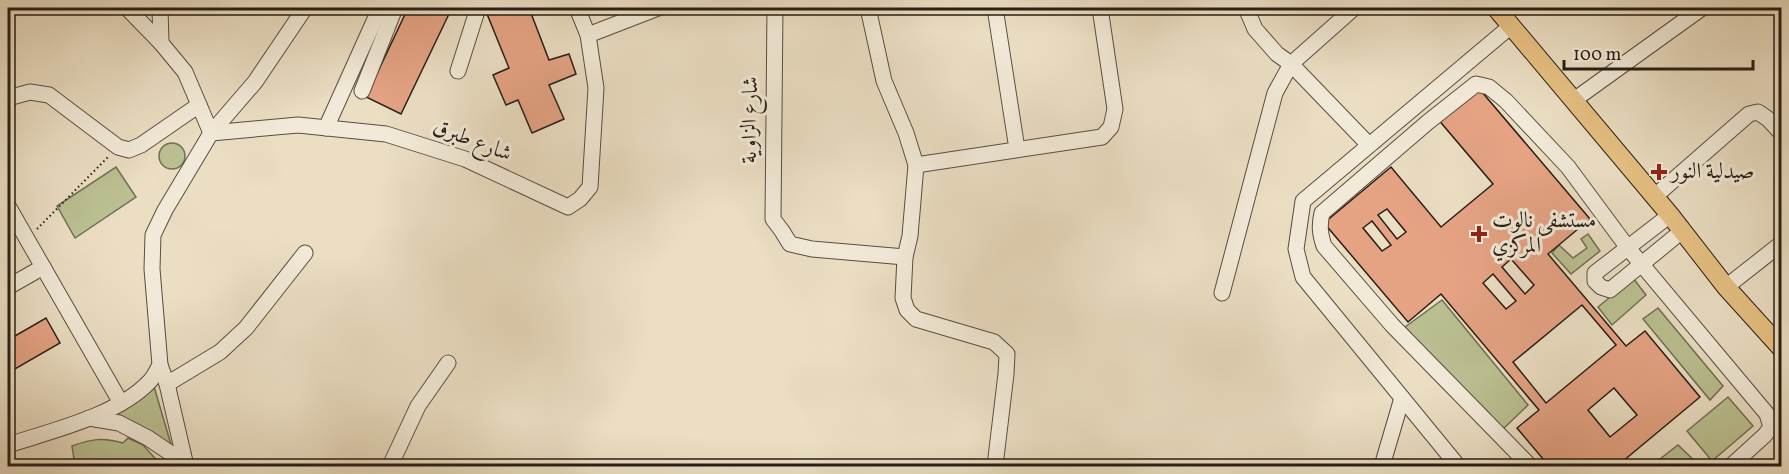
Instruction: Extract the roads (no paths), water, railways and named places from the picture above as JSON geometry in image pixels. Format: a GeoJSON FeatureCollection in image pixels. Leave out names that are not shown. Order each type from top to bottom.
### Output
{"type":"FeatureCollection","features":[{"type":"Feature","properties":{"kind":"main road"},"geometry":{"type":"LineString","coordinates":[[1496,8],[1670,215],[1726,287],[1782,349]]}},
{"type":"Feature","properties":{"kind":"street"},"geometry":{"type":"LineString","coordinates":[[127,8],[185,72],[211,133]]}},
{"type":"Feature","properties":{"kind":"street"},"geometry":{"type":"LineString","coordinates":[[160,8],[161,44]]}},
{"type":"Feature","properties":{"kind":"street"},"geometry":{"type":"LineString","coordinates":[[186,465],[160,365],[152,268],[153,235],[165,210],[211,133],[255,82],[305,8]]}},
{"type":"Feature","properties":{"kind":"street"},"geometry":{"type":"LineString","coordinates":[[211,133],[298,125],[326,128],[380,8]]}},
{"type":"Feature","properties":{"kind":"street"},"geometry":{"type":"LineString","coordinates":[[362,91],[395,8]]}},
{"type":"Feature","properties":{"kind":"street"},"geometry":{"type":"LineString","coordinates":[[458,71],[478,8]]}},
{"type":"Feature","properties":{"kind":"street"},"geometry":{"type":"LineString","coordinates":[[577,8],[588,35],[658,8]]}},
{"type":"Feature","properties":{"kind":"street","name":"شارع الزاوية"},"geometry":{"type":"LineString","coordinates":[[775,8],[773,219],[790,244],[905,257]]}},
{"type":"Feature","properties":{"kind":"street"},"geometry":{"type":"LineString","coordinates":[[868,8],[884,81],[906,133],[916,165],[910,236],[905,257],[903,298],[907,310],[916,319],[994,342],[1007,354],[995,466]]}},
{"type":"Feature","properties":{"kind":"street"},"geometry":{"type":"LineString","coordinates":[[995,8],[1017,149]]}},
{"type":"Feature","properties":{"kind":"street"},"geometry":{"type":"LineString","coordinates":[[916,165],[1102,137],[1111,127],[1115,110],[1100,8]]}},
{"type":"Feature","properties":{"kind":"street"},"geometry":{"type":"LineString","coordinates":[[1222,293],[1275,93],[1291,64],[1354,8]]}},
{"type":"Feature","properties":{"kind":"street"},"geometry":{"type":"LineString","coordinates":[[1574,100],[1702,8]]}},
{"type":"Feature","properties":{"kind":"street"},"geometry":{"type":"LineString","coordinates":[[1249,9],[1255,29],[1277,54],[1291,64],[1369,144]]}},
{"type":"Feature","properties":{"kind":"street"},"geometry":{"type":"LineString","coordinates":[[1458,466],[1303,277],[1296,249],[1303,201],[1511,26]]}},
{"type":"Feature","properties":{"kind":"street","name":"شارع طبرق"},"geometry":{"type":"LineString","coordinates":[[326,128],[386,134],[465,159],[568,207],[580,199],[590,187],[596,88],[588,35]]}},
{"type":"Feature","properties":{"kind":"street"},"geometry":{"type":"LineString","coordinates":[[1530,466],[1392,325],[1324,246],[1320,236],[1322,213],[1428,122],[1470,88],[1479,84],[1489,87],[1506,100],[1568,167],[1628,248],[1767,414],[1771,427],[1731,466]]}},
{"type":"Feature","properties":{"kind":"street"},"geometry":{"type":"LineString","coordinates":[[8,98],[30,92],[50,95],[118,147],[129,150],[141,145],[200,105]]}},
{"type":"Feature","properties":{"kind":"street"},"geometry":{"type":"LineString","coordinates":[[1654,197],[1749,114],[1758,112],[1782,134]]}},
{"type":"Feature","properties":{"kind":"street"},"geometry":{"type":"LineString","coordinates":[[8,206],[121,403]]}},
{"type":"Feature","properties":{"kind":"street"},"geometry":{"type":"LineString","coordinates":[[1670,215],[1595,273],[1595,281],[1601,287],[1610,290],[1682,231]]}},
{"type":"Feature","properties":{"kind":"street"},"geometry":{"type":"LineString","coordinates":[[1726,287],[1782,243]]}},
{"type":"Feature","properties":{"kind":"street"},"geometry":{"type":"LineString","coordinates":[[166,384],[220,352],[246,328],[305,253]]}},
{"type":"Feature","properties":{"kind":"street"},"geometry":{"type":"LineString","coordinates":[[8,287],[43,267]]}},
{"type":"Feature","properties":{"kind":"street"},"geometry":{"type":"LineString","coordinates":[[390,466],[418,406],[448,363]]}},
{"type":"Feature","properties":{"kind":"street"},"geometry":{"type":"LineString","coordinates":[[8,445],[89,418],[121,403],[136,394],[151,380],[160,365]]}},
{"type":"Feature","properties":{"kind":"street"},"geometry":{"type":"LineString","coordinates":[[1382,466],[1402,398]]}},
{"type":"Feature","properties":{"kind":"street"},"geometry":{"type":"LineString","coordinates":[[89,418],[119,423],[148,438],[186,465]]}},
{"type":"Feature","properties":{"kind":"place","name":"صيدلية النور"},"geometry":{"type":"Point","coordinates":[1659,172]}},
{"type":"Feature","properties":{"kind":"place","name":"مستشفى نالوت المركزي"},"geometry":{"type":"Point","coordinates":[1479,234]}}]}
